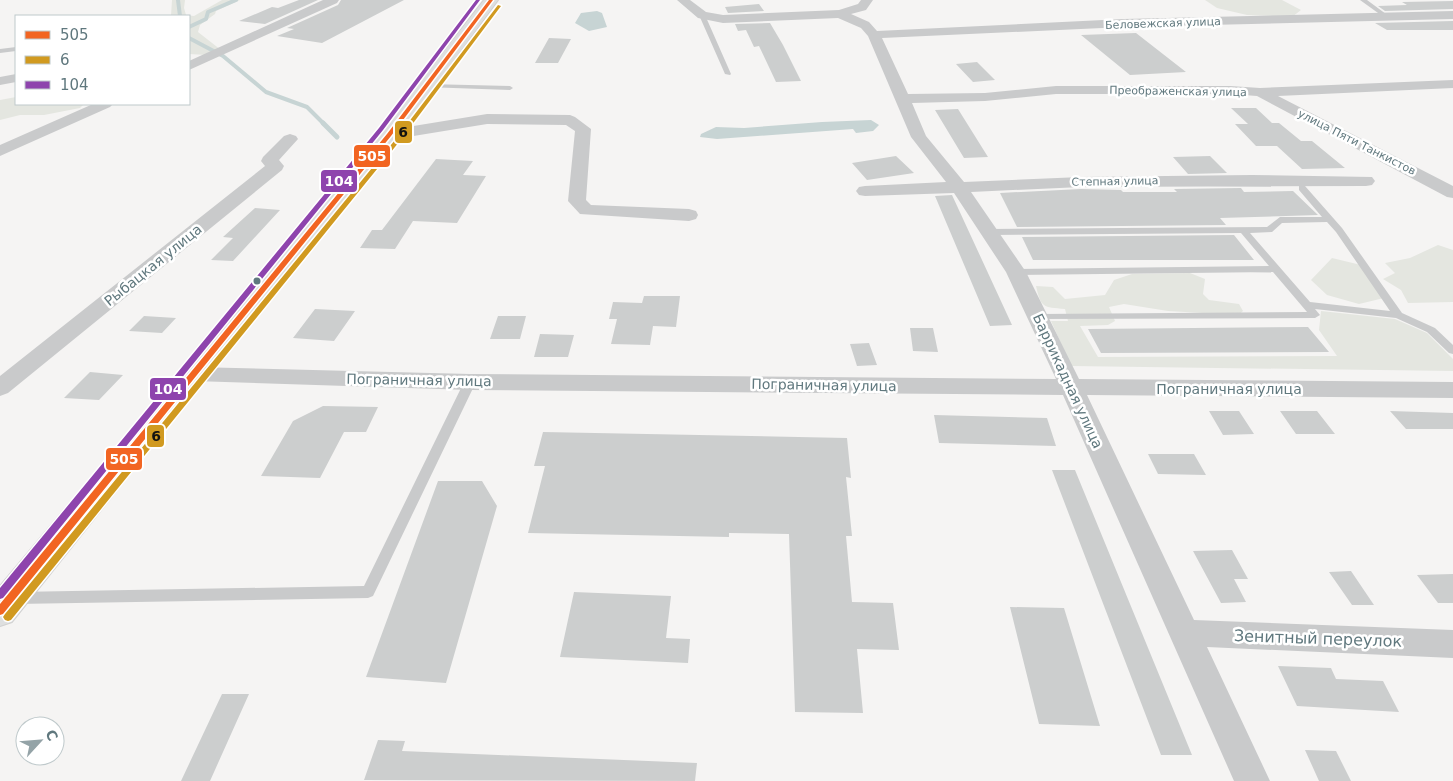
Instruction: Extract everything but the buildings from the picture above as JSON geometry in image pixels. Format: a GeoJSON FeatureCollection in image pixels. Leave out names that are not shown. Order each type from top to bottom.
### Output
{"type":"FeatureCollection","features":[{"type":"Feature","properties":{"kind":"main road"},"geometry":{"type":"LineString","coordinates":[[5,605],[389,135],[491,0]]}},
{"type":"Feature","properties":{"kind":"street"},"geometry":{"type":"LineString","coordinates":[[190,66],[333,0]]}},
{"type":"Feature","properties":{"kind":"street"},"geometry":{"type":"LineString","coordinates":[[683,0],[702,16],[732,19],[840,14],[862,7],[867,0]]}},
{"type":"Feature","properties":{"kind":"street","name":"Баррикадная улица"},"geometry":{"type":"LineString","coordinates":[[840,14],[865,25],[874,35],[919,137],[959,187],[1016,272],[1039,317],[1252,781]]}},
{"type":"Feature","properties":{"kind":"street","name":"Беловежская улица"},"geometry":{"type":"LineString","coordinates":[[874,35],[1124,24],[1453,15]]}},
{"type":"Feature","properties":{"kind":"street"},"geometry":{"type":"LineString","coordinates":[[190,58],[213,55]]}},
{"type":"Feature","properties":{"kind":"street"},"geometry":{"type":"LineString","coordinates":[[0,81],[15,78]]}},
{"type":"Feature","properties":{"kind":"street","name":"Преображенская улица"},"geometry":{"type":"LineString","coordinates":[[903,99],[985,97],[1056,90],[1230,90],[1260,92],[1453,84]]}},
{"type":"Feature","properties":{"kind":"street","name":"улица Пяти Танкистов"},"geometry":{"type":"LineString","coordinates":[[1260,92],[1453,193]]}},
{"type":"Feature","properties":{"kind":"street"},"geometry":{"type":"LineString","coordinates":[[0,151],[103,105]]}},
{"type":"Feature","properties":{"kind":"street"},"geometry":{"type":"LineString","coordinates":[[389,135],[487,119],[570,120],[583,128],[577,201],[586,210],[689,215]]}},
{"type":"Feature","properties":{"kind":"street","name":"Рыбацкая улица"},"geometry":{"type":"LineString","coordinates":[[0,388],[276,166],[269,161],[290,139]]}},
{"type":"Feature","properties":{"kind":"street","name":"Степная улица"},"geometry":{"type":"LineString","coordinates":[[865,191],[1080,182],[1252,180],[1366,182]]}},
{"type":"Feature","properties":{"kind":"street","name":"Пограничная улица"},"geometry":{"type":"LineString","coordinates":[[194,374],[470,382],[1453,390]]}},
{"type":"Feature","properties":{"kind":"street","name":"Зенитный переулок"},"geometry":{"type":"LineString","coordinates":[[1183,633],[1453,644]]}},
{"type":"Feature","properties":{"kind":"lane"},"geometry":{"type":"LineString","coordinates":[[1363,0],[1387,17]]}},
{"type":"Feature","properties":{"kind":"lane"},"geometry":{"type":"LineString","coordinates":[[702,16],[728,74]]}},
{"type":"Feature","properties":{"kind":"lane"},"geometry":{"type":"LineString","coordinates":[[0,51],[15,49]]}},
{"type":"Feature","properties":{"kind":"lane"},"geometry":{"type":"LineString","coordinates":[[427,86],[510,88]]}},
{"type":"Feature","properties":{"kind":"lane"},"geometry":{"type":"LineString","coordinates":[[1302,188],[1339,230],[1398,315]]}},
{"type":"Feature","properties":{"kind":"lane"},"geometry":{"type":"LineString","coordinates":[[989,232],[1244,231],[1269,230],[1280,220],[1330,219]]}},
{"type":"Feature","properties":{"kind":"lane"},"geometry":{"type":"LineString","coordinates":[[1039,317],[1315,315],[1244,231]]}},
{"type":"Feature","properties":{"kind":"lane"},"geometry":{"type":"LineString","coordinates":[[1016,272],[1276,269]]}},
{"type":"Feature","properties":{"kind":"lane"},"geometry":{"type":"LineString","coordinates":[[1307,306],[1398,315],[1431,330],[1453,351]]}},
{"type":"Feature","properties":{"kind":"lane"},"geometry":{"type":"LineString","coordinates":[[5,605],[368,592],[470,382]]}},
{"type":"Feature","properties":{"kind":"shaded area"},"geometry":{"type":"Polygon","coordinates":[[[172,0],[185,0],[184,8],[186,15],[171,15],[172,0]]]}},
{"type":"Feature","properties":{"kind":"shaded area"},"geometry":{"type":"Polygon","coordinates":[[[222,0],[240,0],[216,11],[215,14],[200,25],[198,32],[221,50],[207,55],[190,54],[190,16],[194,16],[222,0]]]}},
{"type":"Feature","properties":{"kind":"shaded area"},"geometry":{"type":"Polygon","coordinates":[[[1205,0],[1282,0],[1301,10],[1292,17],[1247,15],[1217,8],[1205,0]]]}},
{"type":"Feature","properties":{"kind":"shaded area"},"geometry":{"type":"Polygon","coordinates":[[[597,11],[602,13],[607,27],[589,31],[575,23],[581,13],[597,11]]]}},
{"type":"Feature","properties":{"kind":"shaded area"},"geometry":{"type":"Polygon","coordinates":[[[15,97],[15,105],[83,105],[80,108],[44,115],[20,115],[0,120],[0,100],[15,97]]]}},
{"type":"Feature","properties":{"kind":"shaded area"},"geometry":{"type":"Polygon","coordinates":[[[871,120],[879,125],[873,131],[856,133],[853,129],[717,139],[700,137],[701,134],[716,127],[744,128],[871,120]]]}},
{"type":"Feature","properties":{"kind":"shaded area"},"geometry":{"type":"Polygon","coordinates":[[[1438,245],[1453,250],[1453,302],[1408,303],[1401,290],[1383,279],[1395,273],[1385,263],[1410,258],[1438,245]]]}},
{"type":"Feature","properties":{"kind":"shaded area"},"geometry":{"type":"Polygon","coordinates":[[[1332,258],[1361,265],[1384,298],[1359,304],[1327,295],[1311,280],[1332,258]]]}},
{"type":"Feature","properties":{"kind":"shaded area"},"geometry":{"type":"Polygon","coordinates":[[[1190,273],[1205,279],[1203,294],[1209,300],[1239,304],[1243,311],[1238,315],[1168,311],[1124,304],[1109,307],[1115,321],[1108,325],[1080,326],[1098,357],[1337,356],[1319,330],[1321,311],[1395,319],[1427,333],[1453,359],[1453,371],[1071,366],[1051,321],[1068,321],[1065,309],[1044,305],[1036,286],[1053,287],[1065,299],[1105,295],[1114,280],[1132,274],[1190,273]]]}},
{"type":"Feature","properties":{"kind":"waterway"},"geometry":{"type":"LineString","coordinates":[[178,0],[180,15]]}},
{"type":"Feature","properties":{"kind":"waterway"},"geometry":{"type":"LineString","coordinates":[[190,27],[206,19],[208,12],[236,0]]}},
{"type":"Feature","properties":{"kind":"waterway"},"geometry":{"type":"LineString","coordinates":[[190,39],[223,56],[266,92],[307,107],[337,137]]}},
{"type":"Feature","properties":{"kind":"transit line","name":"104"},"geometry":{"type":"LineString","coordinates":[[0,595],[381,129],[478,0]]}},
{"type":"Feature","properties":{"kind":"transit line","name":"505"},"geometry":{"type":"LineString","coordinates":[[0,611],[389,135],[491,0]]}},
{"type":"Feature","properties":{"kind":"transit line","name":"6"},"geometry":{"type":"LineString","coordinates":[[8,617],[397,141],[499,6]]}}]}
